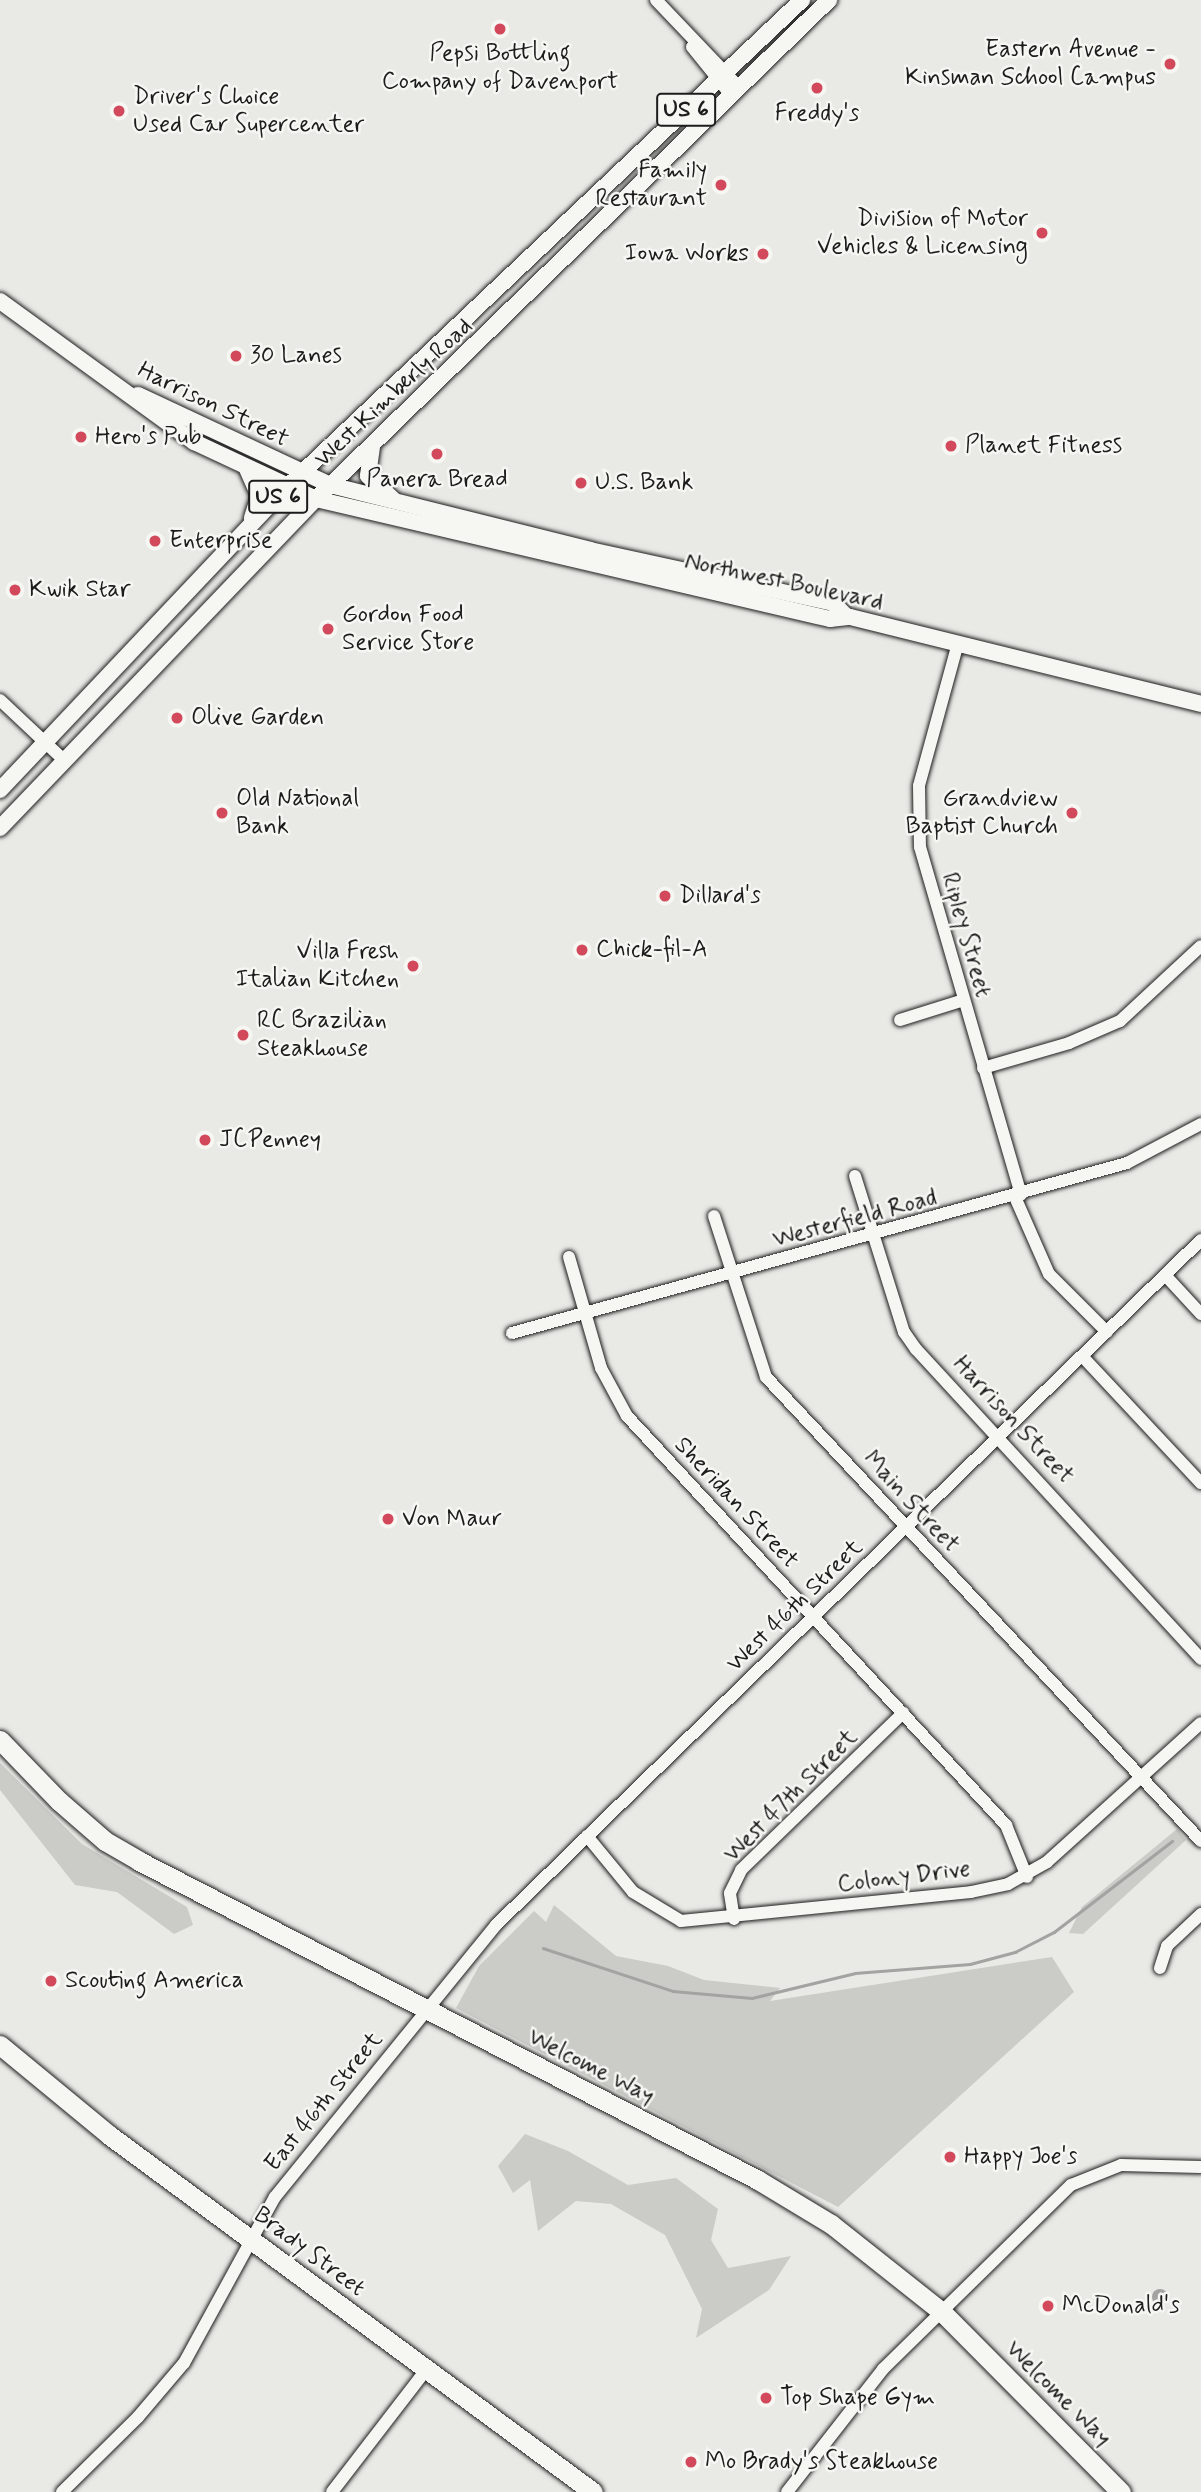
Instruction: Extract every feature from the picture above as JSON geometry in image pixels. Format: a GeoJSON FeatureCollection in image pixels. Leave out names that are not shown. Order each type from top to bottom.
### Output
{"type":"FeatureCollection","features":[{"type":"Feature","properties":{"kind":"highway","name":"Welcome Way"},"geometry":{"type":"LineString","coordinates":[[0,1740],[59,1801],[105,1841],[768,2186],[831,2224],[942,2312],[1121,2492]]}},
{"type":"Feature","properties":{"kind":"highway","name":"Brady Street"},"geometry":{"type":"LineString","coordinates":[[0,2045],[98,2127],[593,2492]]}},
{"type":"Feature","properties":{"kind":"main road","name":"West Kimberly Road"},"geometry":{"type":"LineString","coordinates":[[0,790],[287,487],[802,0]]}},
{"type":"Feature","properties":{"kind":"main road","name":"West Kimberly Road"},"geometry":{"type":"LineString","coordinates":[[0,828],[330,485],[829,0]]}},
{"type":"Feature","properties":{"kind":"main road","name":"Harrison Street"},"geometry":{"type":"LineString","coordinates":[[0,301],[170,426],[245,467],[316,499]]}},
{"type":"Feature","properties":{"kind":"main road","name":"Harrison Street"},"geometry":{"type":"LineString","coordinates":[[114,383],[330,485]]}},
{"type":"Feature","properties":{"kind":"main road"},"geometry":{"type":"LineString","coordinates":[[373,444],[367,457],[370,480],[404,506]]}},
{"type":"Feature","properties":{"kind":"main road"},"geometry":{"type":"LineString","coordinates":[[241,535],[259,496],[245,467]]}},
{"type":"Feature","properties":{"kind":"main road"},"geometry":{"type":"LineString","coordinates":[[330,485],[404,506],[590,550],[833,603],[846,616]]}},
{"type":"Feature","properties":{"kind":"main road","name":"Northwest Boulevard"},"geometry":{"type":"LineString","coordinates":[[316,499],[830,619],[846,616],[1201,704]]}},
{"type":"Feature","properties":{"kind":"street"},"geometry":{"type":"LineString","coordinates":[[656,0],[734,90]]}},
{"type":"Feature","properties":{"kind":"street","name":"Ripley Street"},"geometry":{"type":"LineString","coordinates":[[958,643],[917,805],[924,865],[984,1068],[1018,1196],[1049,1274],[1107,1332]]}},
{"type":"Feature","properties":{"kind":"street"},"geometry":{"type":"LineString","coordinates":[[0,700],[65,761]]}},
{"type":"Feature","properties":{"kind":"street"},"geometry":{"type":"LineString","coordinates":[[984,1068],[1069,1042],[1120,1021],[1201,946]]}},
{"type":"Feature","properties":{"kind":"street"},"geometry":{"type":"LineString","coordinates":[[900,1020],[964,1000]]}},
{"type":"Feature","properties":{"kind":"street","name":"Westerfield Road"},"geometry":{"type":"LineString","coordinates":[[512,1333],[1018,1196],[1127,1163],[1201,1124]]}},
{"type":"Feature","properties":{"kind":"street","name":"Harrison Street"},"geometry":{"type":"LineString","coordinates":[[855,1176],[904,1332],[1201,1659]]}},
{"type":"Feature","properties":{"kind":"street","name":"Main Street"},"geometry":{"type":"LineString","coordinates":[[714,1216],[729,1275],[766,1377],[1201,1840]]}},
{"type":"Feature","properties":{"kind":"street","name":"West 46th Street"},"geometry":{"type":"LineString","coordinates":[[426,2009],[496,1925],[1201,1240]]}},
{"type":"Feature","properties":{"kind":"street","name":"Sheridan Street"},"geometry":{"type":"LineString","coordinates":[[569,1257],[601,1368],[627,1416],[1006,1825],[1027,1877]]}},
{"type":"Feature","properties":{"kind":"street"},"geometry":{"type":"LineString","coordinates":[[1165,1275],[1201,1314]]}},
{"type":"Feature","properties":{"kind":"street"},"geometry":{"type":"LineString","coordinates":[[1082,1356],[1201,1483]]}},
{"type":"Feature","properties":{"kind":"street","name":"West 47th Street"},"geometry":{"type":"LineString","coordinates":[[734,1919],[730,1893],[741,1870],[903,1713]]}},
{"type":"Feature","properties":{"kind":"street","name":"Colony Drive"},"geometry":{"type":"LineString","coordinates":[[587,1836],[633,1892],[656,1910],[681,1921],[734,1919],[971,1892],[1027,1877],[1142,1779],[1201,1724]]}},
{"type":"Feature","properties":{"kind":"street"},"geometry":{"type":"LineString","coordinates":[[1160,1968],[1167,1946],[1201,1914]]}},
{"type":"Feature","properties":{"kind":"street","name":"East 46th Street"},"geometry":{"type":"LineString","coordinates":[[62,2492],[138,2417],[184,2363],[250,2238],[275,2197],[426,2009]]}},
{"type":"Feature","properties":{"kind":"street"},"geometry":{"type":"LineString","coordinates":[[787,2492],[863,2393],[1071,2185],[1093,2173],[1121,2165],[1201,2167]]}},
{"type":"Feature","properties":{"kind":"street"},"geometry":{"type":"LineString","coordinates":[[332,2492],[426,2370]]}},
{"type":"Feature","properties":{"kind":"shaded area"},"geometry":{"type":"Polygon","coordinates":[[[0,1763],[82,1844],[187,1907],[193,1925],[174,1934],[117,1892],[75,1885],[0,1790],[0,1763]]]}},
{"type":"Feature","properties":{"kind":"shaded area"},"geometry":{"type":"Polygon","coordinates":[[[1177,1829],[1186,1840],[1083,1934],[1069,1933],[1082,1907],[1177,1829]]]}},
{"type":"Feature","properties":{"kind":"shaded area"},"geometry":{"type":"Polygon","coordinates":[[[554,1905],[616,1956],[668,1966],[704,1980],[780,1988],[770,2001],[1052,1957],[1074,1992],[838,2207],[456,2008],[479,1966],[534,1911],[546,1922],[554,1905]]]}},
{"type":"Feature","properties":{"kind":"shaded area"},"geometry":{"type":"Polygon","coordinates":[[[525,2134],[568,2151],[628,2185],[676,2178],[718,2209],[711,2240],[728,2268],[791,2256],[769,2290],[696,2338],[702,2309],[665,2235],[611,2204],[576,2201],[538,2231],[530,2180],[513,2193],[498,2166],[525,2134]]]}},
{"type":"Feature","properties":{"kind":"shaded area"},"geometry":{"type":"Polygon","coordinates":[[[1157,2289],[1163,2289],[1168,2297],[1166,2303],[1157,2305],[1152,2300],[1152,2294],[1157,2289]]]}},
{"type":"Feature","properties":{"kind":"waterway"},"geometry":{"type":"LineString","coordinates":[[543,1948],[673,1991],[752,1998],[855,1973],[970,1964],[1015,1952],[1054,1932],[1172,1841]]}},
{"type":"Feature","properties":{"kind":"place","name":"Pepsi Bottling Company of Davenport"},"geometry":{"type":"Point","coordinates":[500,29]}},
{"type":"Feature","properties":{"kind":"place","name":"Eastern Avenue - Kinsman School Campus"},"geometry":{"type":"Point","coordinates":[1170,64]}},
{"type":"Feature","properties":{"kind":"place","name":"Freddy's"},"geometry":{"type":"Point","coordinates":[817,88]}},
{"type":"Feature","properties":{"kind":"place","name":"Driver's Choice Used Car Supercenter"},"geometry":{"type":"Point","coordinates":[119,111]}},
{"type":"Feature","properties":{"kind":"place","name":"Family Restaurant"},"geometry":{"type":"Point","coordinates":[721,185]}},
{"type":"Feature","properties":{"kind":"place","name":"Division of Motor Vehicles & Licensing"},"geometry":{"type":"Point","coordinates":[1042,233]}},
{"type":"Feature","properties":{"kind":"place","name":"Iowa Works"},"geometry":{"type":"Point","coordinates":[763,254]}},
{"type":"Feature","properties":{"kind":"place","name":"30 Lanes"},"geometry":{"type":"Point","coordinates":[236,356]}},
{"type":"Feature","properties":{"kind":"place","name":"Hero's Pub"},"geometry":{"type":"Point","coordinates":[81,437]}},
{"type":"Feature","properties":{"kind":"place","name":"Planet Fitness"},"geometry":{"type":"Point","coordinates":[951,446]}},
{"type":"Feature","properties":{"kind":"place","name":"Panera Bread"},"geometry":{"type":"Point","coordinates":[437,454]}},
{"type":"Feature","properties":{"kind":"place","name":"U.S. Bank"},"geometry":{"type":"Point","coordinates":[581,483]}},
{"type":"Feature","properties":{"kind":"place","name":"Enterprise"},"geometry":{"type":"Point","coordinates":[155,541]}},
{"type":"Feature","properties":{"kind":"place","name":"Kwik Star"},"geometry":{"type":"Point","coordinates":[15,590]}},
{"type":"Feature","properties":{"kind":"place","name":"Gordon Food Service Store"},"geometry":{"type":"Point","coordinates":[328,629]}},
{"type":"Feature","properties":{"kind":"place","name":"Olive Garden"},"geometry":{"type":"Point","coordinates":[177,718]}},
{"type":"Feature","properties":{"kind":"place","name":"Old National Bank"},"geometry":{"type":"Point","coordinates":[222,813]}},
{"type":"Feature","properties":{"kind":"place","name":"Grandview Baptist Church"},"geometry":{"type":"Point","coordinates":[1072,813]}},
{"type":"Feature","properties":{"kind":"place","name":"Dillard's"},"geometry":{"type":"Point","coordinates":[665,896]}},
{"type":"Feature","properties":{"kind":"place","name":"Chick-fil-A"},"geometry":{"type":"Point","coordinates":[582,950]}},
{"type":"Feature","properties":{"kind":"place","name":"Villa Fresh Italian Kitchen"},"geometry":{"type":"Point","coordinates":[413,966]}},
{"type":"Feature","properties":{"kind":"place","name":"RC Brazilian Steakhouse"},"geometry":{"type":"Point","coordinates":[243,1035]}},
{"type":"Feature","properties":{"kind":"place","name":"JCPenney"},"geometry":{"type":"Point","coordinates":[205,1140]}},
{"type":"Feature","properties":{"kind":"place","name":"Von Maur"},"geometry":{"type":"Point","coordinates":[388,1519]}},
{"type":"Feature","properties":{"kind":"place","name":"Scouting America"},"geometry":{"type":"Point","coordinates":[51,1981]}},
{"type":"Feature","properties":{"kind":"place","name":"Happy Joe's"},"geometry":{"type":"Point","coordinates":[950,2157]}},
{"type":"Feature","properties":{"kind":"place","name":"McDonald's"},"geometry":{"type":"Point","coordinates":[1048,2306]}},
{"type":"Feature","properties":{"kind":"place","name":"Top Shape Gym"},"geometry":{"type":"Point","coordinates":[766,2398]}},
{"type":"Feature","properties":{"kind":"place","name":"Mo Brady's Steakhouse"},"geometry":{"type":"Point","coordinates":[691,2462]}}]}
